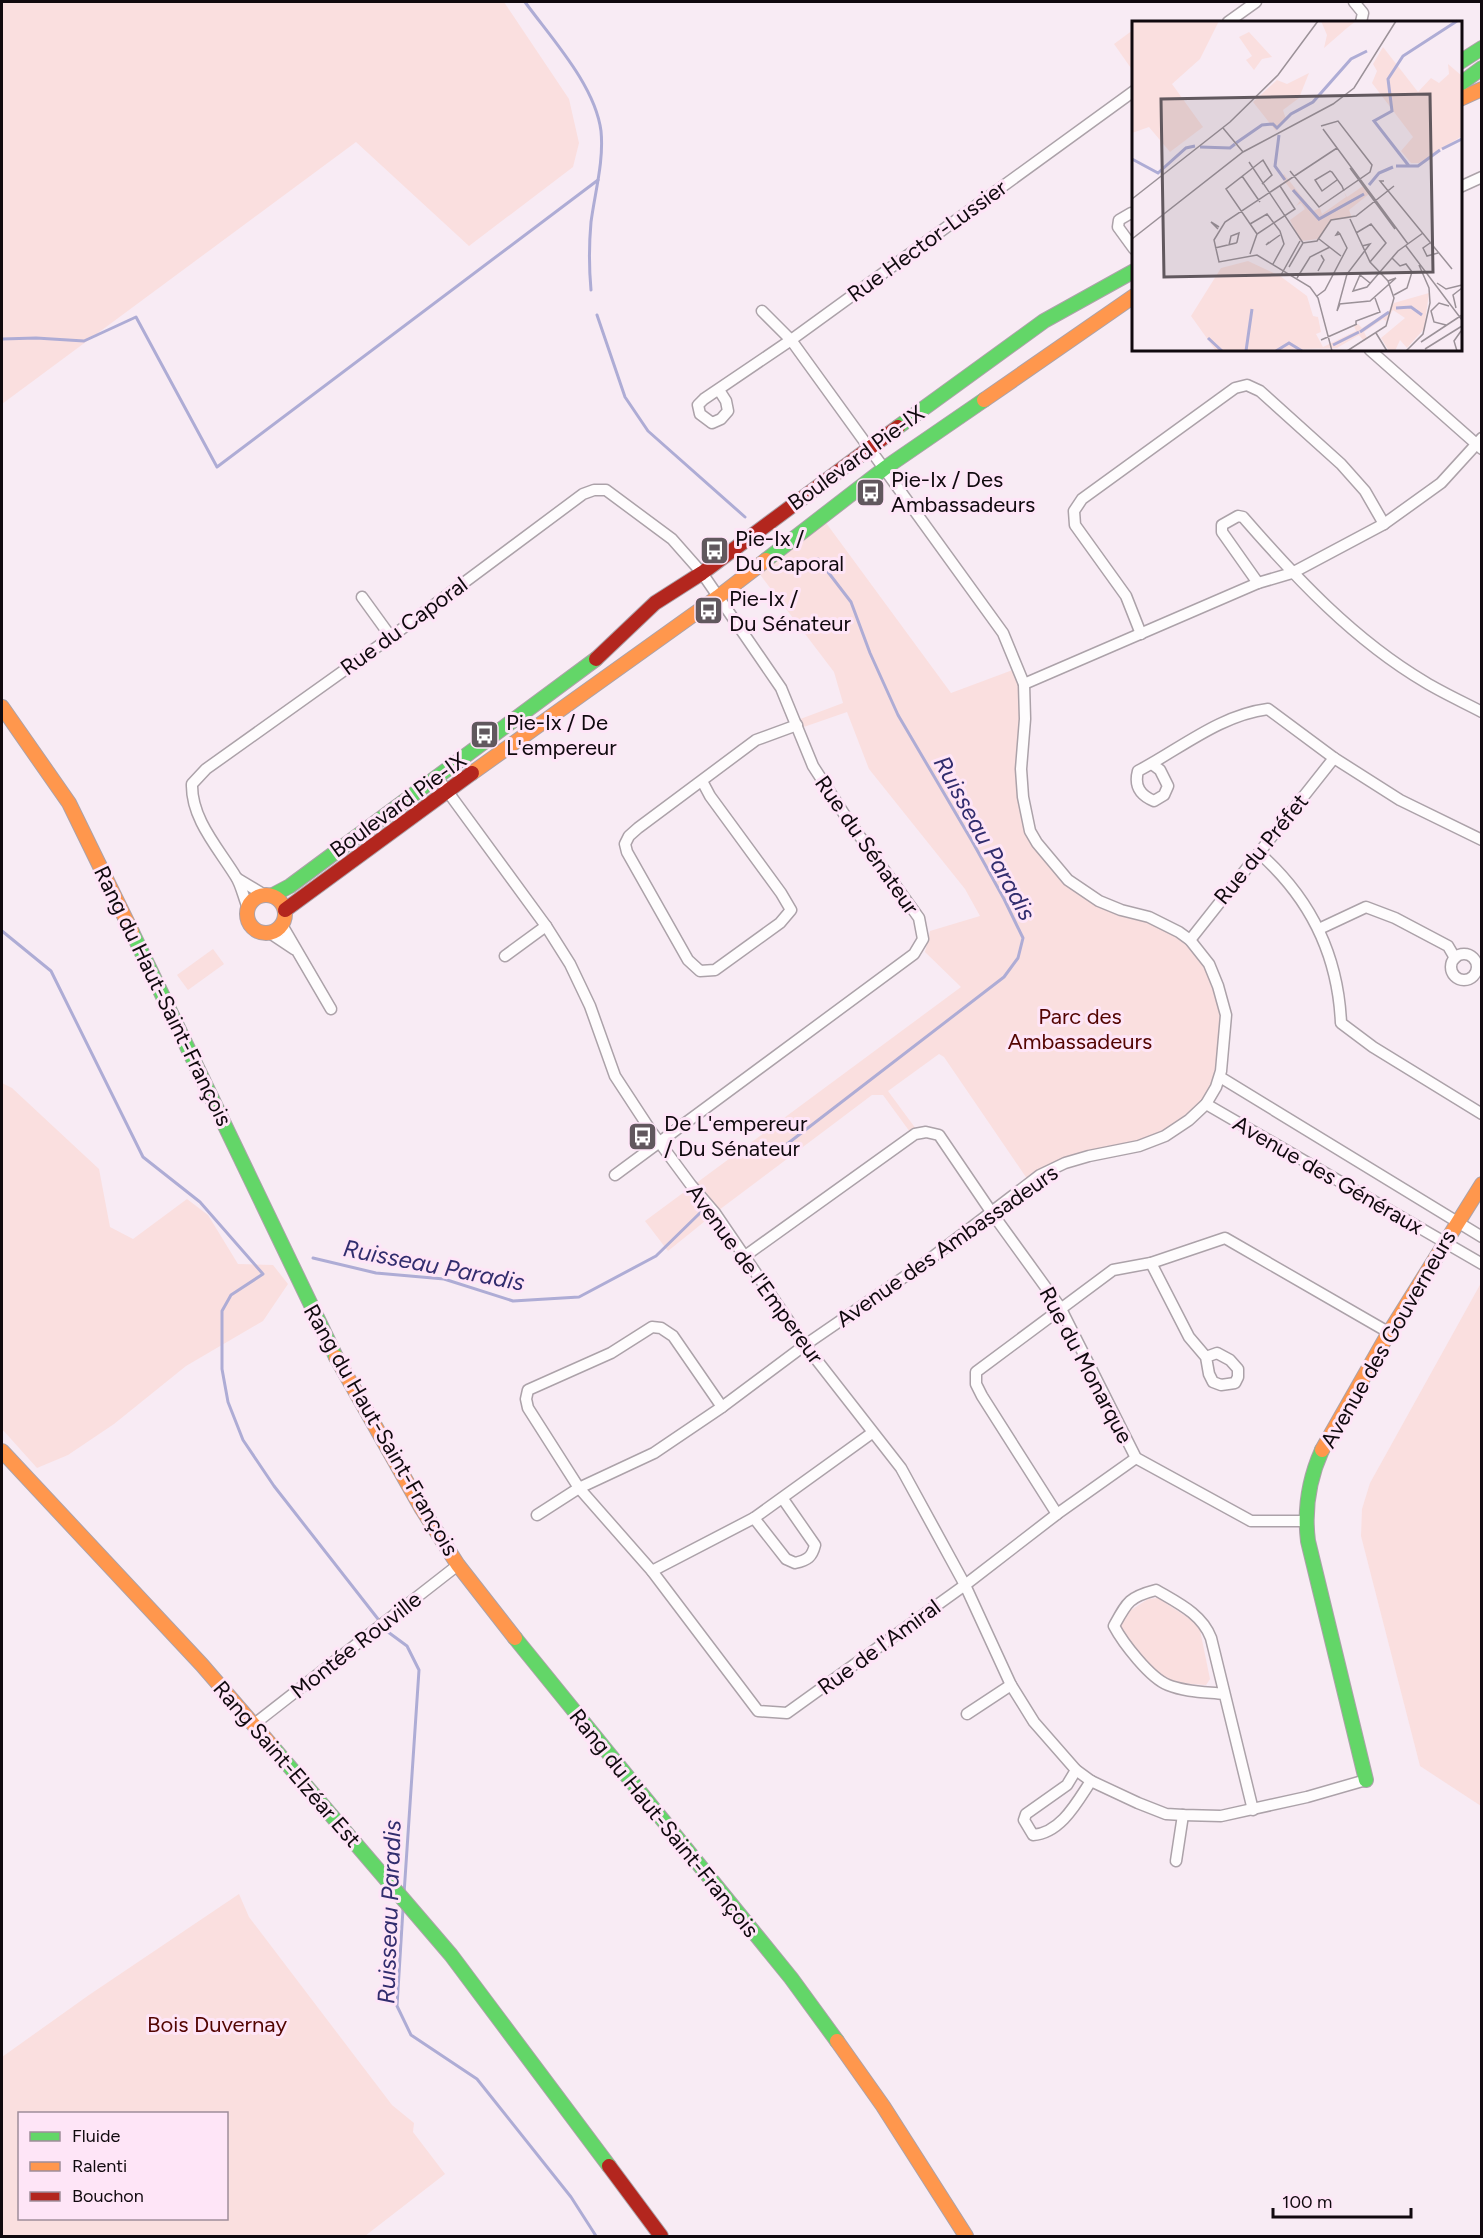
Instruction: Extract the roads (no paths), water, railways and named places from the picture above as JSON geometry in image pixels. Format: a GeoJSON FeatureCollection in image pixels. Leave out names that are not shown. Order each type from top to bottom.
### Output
{"type":"FeatureCollection","features":[{"type":"Feature","properties":{"kind":"main road"},"geometry":{"type":"LineString","coordinates":[[1462,61],[1482,48]]}},
{"type":"Feature","properties":{"kind":"main road"},"geometry":{"type":"LineString","coordinates":[[1462,83],[1482,68]]}},
{"type":"Feature","properties":{"kind":"main road"},"geometry":{"type":"LineString","coordinates":[[1462,98],[1482,88]]}},
{"type":"Feature","properties":{"kind":"main road","name":"Boulevard Pie-IX"},"geometry":{"type":"LineString","coordinates":[[268,895],[290,886],[592,663],[655,603],[702,573],[1044,321],[1132,272]]}},
{"type":"Feature","properties":{"kind":"main road","name":"Boulevard Pie-IX"},"geometry":{"type":"LineString","coordinates":[[285,910],[446,790],[718,597],[885,468],[1132,297]]}},
{"type":"Feature","properties":{"kind":"main road","name":"Rang du Haut-Saint-François"},"geometry":{"type":"LineString","coordinates":[[2,707],[69,803],[178,1026],[330,1347],[422,1509],[458,1565],[628,1781],[791,1978],[883,2106],[966,2236]]}},
{"type":"Feature","properties":{"kind":"main road"},"geometry":{"type":"LineString","coordinates":[[268,895],[281,901],[285,910],[282,925],[270,933],[259,932],[251,926],[247,917],[248,908],[253,899],[268,895]]}},
{"type":"Feature","properties":{"kind":"main road","name":"Avenue des Gouverneurs"},"geometry":{"type":"LineString","coordinates":[[1366,1780],[1308,1540],[1305,1521],[1307,1502],[1316,1464],[1388,1332],[1482,1184]]}},
{"type":"Feature","properties":{"kind":"main road","name":"Rang Saint-Elzéar Est"},"geometry":{"type":"LineString","coordinates":[[2,1451],[202,1665],[451,1955],[661,2236]]}},
{"type":"Feature","properties":{"kind":"street"},"geometry":{"type":"LineString","coordinates":[[1235,21],[1256,2]]}},
{"type":"Feature","properties":{"kind":"street"},"geometry":{"type":"LineString","coordinates":[[1354,2],[1363,13],[1361,21]]}},
{"type":"Feature","properties":{"kind":"street","name":"Rue Hector-Lussier"},"geometry":{"type":"LineString","coordinates":[[719,390],[1132,92]]}},
{"type":"Feature","properties":{"kind":"street"},"geometry":{"type":"LineString","coordinates":[[1462,187],[1482,177]]}},
{"type":"Feature","properties":{"kind":"street"},"geometry":{"type":"LineString","coordinates":[[1132,214],[1119,220],[1118,226],[1132,246]]}},
{"type":"Feature","properties":{"kind":"street","name":"Avenue des Ambassadeurs"},"geometry":{"type":"LineString","coordinates":[[537,1515],[579,1488],[654,1453],[722,1407],[805,1345],[992,1213],[1040,1175],[1065,1163],[1139,1146],[1165,1136],[1189,1120],[1206,1104],[1220,1077],[1227,1015],[1209,964],[1190,940],[1179,932],[1149,917],[1121,910],[1099,901],[1068,880],[1037,843],[1030,831],[1023,797],[1021,769],[1025,719],[1024,684],[1003,633],[791,340],[762,311]]}},
{"type":"Feature","properties":{"kind":"street"},"geometry":{"type":"LineString","coordinates":[[1024,684],[1258,583],[1292,573],[1384,524],[1441,483],[1480,444],[1371,351]]}},
{"type":"Feature","properties":{"kind":"street"},"geometry":{"type":"LineString","coordinates":[[1141,634],[1126,597],[1075,525],[1074,512],[1082,499],[1235,388],[1247,385],[1260,391],[1341,464],[1365,491],[1384,524]]}},
{"type":"Feature","properties":{"kind":"street","name":"Rue du Caporal"},"geometry":{"type":"LineString","coordinates":[[248,908],[238,879],[213,844],[194,802],[192,784],[206,769],[391,637],[583,494],[594,490],[606,490],[672,539],[702,573]]}},
{"type":"Feature","properties":{"kind":"street"},"geometry":{"type":"LineString","coordinates":[[1258,583],[1222,532],[1222,525],[1238,516],[1243,517],[1292,573],[1363,638],[1424,681],[1482,712]]}},
{"type":"Feature","properties":{"kind":"street","name":"Rue du Sénateur"},"geometry":{"type":"LineString","coordinates":[[615,1175],[914,954],[923,939],[919,918],[848,820],[813,766],[781,688],[702,573]]}},
{"type":"Feature","properties":{"kind":"street"},"geometry":{"type":"LineString","coordinates":[[362,597],[391,637]]}},
{"type":"Feature","properties":{"kind":"street"},"geometry":{"type":"LineString","coordinates":[[1152,764],[1219,724],[1253,711],[1268,709],[1334,758],[1400,800],[1482,840]]}},
{"type":"Feature","properties":{"kind":"street"},"geometry":{"type":"LineString","coordinates":[[702,781],[710,796],[791,910],[780,923],[715,970],[700,971],[688,960],[627,852],[625,844],[629,836],[638,828],[756,740],[797,725]]}},
{"type":"Feature","properties":{"kind":"street","name":"Rue du Préfet"},"geometry":{"type":"LineString","coordinates":[[1190,940],[1334,758]]}},
{"type":"Feature","properties":{"kind":"street","name":"Avenue de l'Empereur"},"geometry":{"type":"LineString","coordinates":[[437,777],[546,926],[570,964],[590,1006],[615,1076],[691,1185],[715,1213],[746,1256],[805,1345],[901,1468],[965,1585],[1011,1685],[1034,1722],[1076,1770],[1091,1781],[1166,1814],[1183,1815],[1221,1816],[1253,1810],[1366,1780]]}},
{"type":"Feature","properties":{"kind":"street"},"geometry":{"type":"LineString","coordinates":[[1259,854],[1278,870],[1319,929],[1329,953],[1341,1023],[1373,1047],[1482,1114]]}},
{"type":"Feature","properties":{"kind":"street","name":"Rue du Caporal"},"geometry":{"type":"LineString","coordinates":[[238,879],[268,895]]}},
{"type":"Feature","properties":{"kind":"street"},"geometry":{"type":"LineString","coordinates":[[1319,929],[1366,907],[1395,918],[1448,946],[1455,958]]}},
{"type":"Feature","properties":{"kind":"street"},"geometry":{"type":"LineString","coordinates":[[282,925],[331,1009]]}},
{"type":"Feature","properties":{"kind":"street"},"geometry":{"type":"LineString","coordinates":[[505,956],[546,926]]}},
{"type":"Feature","properties":{"kind":"street"},"geometry":{"type":"LineString","coordinates":[[270,933],[295,949]]}},
{"type":"Feature","properties":{"kind":"street","name":"Avenue des Généraux"},"geometry":{"type":"LineString","coordinates":[[1220,1077],[1482,1237]]}},
{"type":"Feature","properties":{"kind":"street","name":"Avenue des Généraux"},"geometry":{"type":"LineString","coordinates":[[1206,1104],[1482,1264]]}},
{"type":"Feature","properties":{"kind":"street","name":"Rue du Monarque"},"geometry":{"type":"LineString","coordinates":[[746,1256],[915,1134],[926,1132],[939,1135],[1060,1307],[1136,1458],[1251,1521],[1305,1521]]}},
{"type":"Feature","properties":{"kind":"street"},"geometry":{"type":"LineString","coordinates":[[1058,1514],[982,1396],[976,1384],[976,1372],[1060,1307],[1113,1270],[1151,1263],[1225,1238],[1388,1332]]}},
{"type":"Feature","properties":{"kind":"street"},"geometry":{"type":"LineString","coordinates":[[1151,1263],[1189,1337],[1206,1357]]}},
{"type":"Feature","properties":{"kind":"street","name":"Rue de l'Amiral"},"geometry":{"type":"LineString","coordinates":[[722,1407],[673,1336],[661,1328],[652,1327],[611,1353],[528,1390],[526,1399],[528,1408],[579,1488],[652,1571],[758,1711],[787,1713],[1136,1458]]}},
{"type":"Feature","properties":{"kind":"street"},"geometry":{"type":"LineString","coordinates":[[652,1571],[754,1518],[872,1433]]}},
{"type":"Feature","properties":{"kind":"street"},"geometry":{"type":"LineString","coordinates":[[754,1518],[786,1559],[795,1563],[806,1561],[812,1555],[815,1545],[783,1499]]}},
{"type":"Feature","properties":{"kind":"street","name":"Montée Rouville"},"geometry":{"type":"LineString","coordinates":[[254,1725],[458,1565]]}},
{"type":"Feature","properties":{"kind":"street"},"geometry":{"type":"LineString","coordinates":[[1224,1694],[1166,1685],[1154,1676],[1132,1652],[1114,1626],[1125,1606],[1137,1595],[1156,1590],[1187,1608],[1206,1626],[1212,1638],[1253,1810]]}},
{"type":"Feature","properties":{"kind":"street"},"geometry":{"type":"LineString","coordinates":[[967,1714],[1011,1685]]}},
{"type":"Feature","properties":{"kind":"street"},"geometry":{"type":"LineString","coordinates":[[1076,1770],[1067,1785],[1026,1814],[1024,1820],[1033,1835],[1040,1835],[1067,1817],[1091,1781]]}},
{"type":"Feature","properties":{"kind":"street"},"geometry":{"type":"LineString","coordinates":[[1176,1861],[1183,1815]]}},
{"type":"Feature","properties":{"kind":"waterway","name":"Ruisseau Paradis"},"geometry":{"type":"LineString","coordinates":[[525,2],[581,79],[597,114],[601,131],[599,176],[590,230],[591,290]]}},
{"type":"Feature","properties":{"kind":"waterway"},"geometry":{"type":"LineString","coordinates":[[2,339],[36,338],[84,341],[136,317],[217,467],[598,180]]}},
{"type":"Feature","properties":{"kind":"waterway","name":"Ruisseau Paradis"},"geometry":{"type":"LineString","coordinates":[[597,315],[625,397],[648,431],[745,517]]}},
{"type":"Feature","properties":{"kind":"waterway","name":"Ruisseau Paradis"},"geometry":{"type":"LineString","coordinates":[[778,1151],[1004,977],[1018,958],[1023,938],[972,841],[898,715],[870,653],[851,602],[818,559]]}},
{"type":"Feature","properties":{"kind":"waterway"},"geometry":{"type":"LineString","coordinates":[[2,931],[51,971],[143,1157],[200,1202],[263,1274],[231,1295],[222,1311],[222,1369],[228,1402],[243,1440],[274,1486],[378,1619]]}},
{"type":"Feature","properties":{"kind":"waterway","name":"Ruisseau Paradis"},"geometry":{"type":"LineString","coordinates":[[313,1258],[376,1273],[444,1279],[513,1301],[579,1297],[656,1256],[701,1212]]}},
{"type":"Feature","properties":{"kind":"waterway","name":"Ruisseau Paradis"},"geometry":{"type":"LineString","coordinates":[[388,1632],[407,1646],[419,1670],[404,1894]]}},
{"type":"Feature","properties":{"kind":"waterway","name":"Ruisseau Paradis"},"geometry":{"type":"LineString","coordinates":[[403,1909],[397,2006],[411,2035],[477,2079],[571,2197],[596,2236]]}},
{"type":"Feature","properties":{"kind":"place","name":"Pie-Ix / Des Ambassadeurs"},"geometry":{"type":"Point","coordinates":[870,492]}},
{"type":"Feature","properties":{"kind":"place","name":"Pie-Ix / Du Caporal"},"geometry":{"type":"Point","coordinates":[714,551]}},
{"type":"Feature","properties":{"kind":"place","name":"Pie-Ix / Du Sénateur"},"geometry":{"type":"Point","coordinates":[708,611]}},
{"type":"Feature","properties":{"kind":"place","name":"Pie-Ix / De L'empereur"},"geometry":{"type":"Point","coordinates":[485,735]}},
{"type":"Feature","properties":{"kind":"place","name":"De L'empereur / Du Sénateur"},"geometry":{"type":"Point","coordinates":[643,1136]}},
{"type":"Feature","properties":{"kind":"park label","name":"Parc des Ambassadeurs"},"geometry":{"type":"Point","coordinates":[1080,1028]}},
{"type":"Feature","properties":{"kind":"park label","name":"Bois Duvernay"},"geometry":{"type":"Point","coordinates":[217,2024]}}]}
